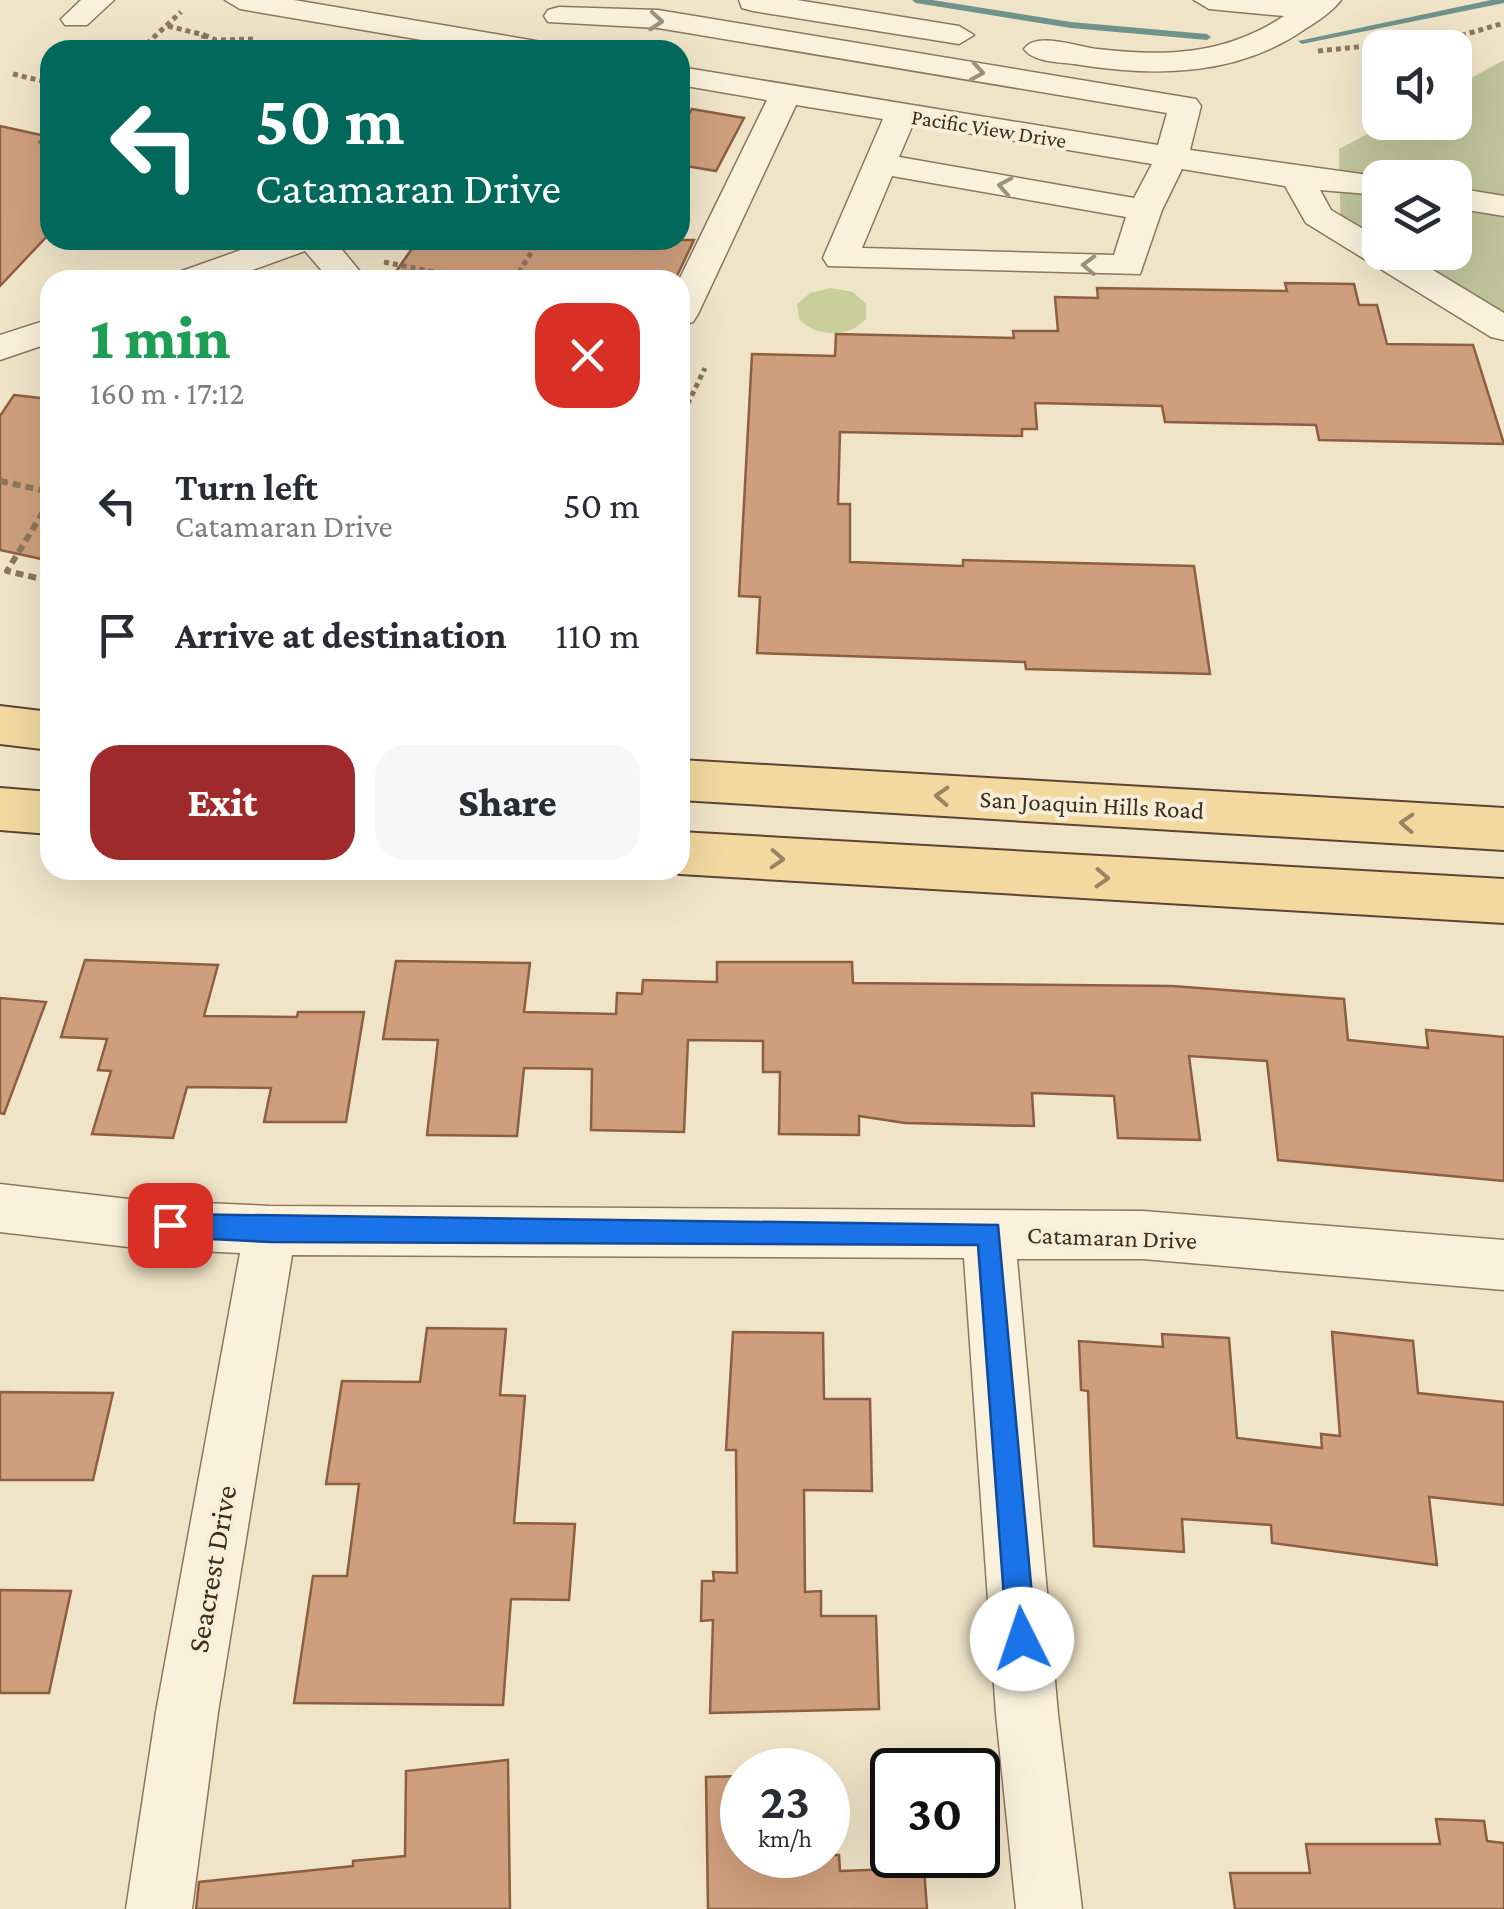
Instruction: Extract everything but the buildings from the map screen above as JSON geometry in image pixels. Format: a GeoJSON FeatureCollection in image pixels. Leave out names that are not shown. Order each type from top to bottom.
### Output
{"type":"FeatureCollection","features":[{"type":"Feature","properties":{"kind":"main road"},"geometry":{"type":"LineString","coordinates":[[0,725],[40,730]]}},
{"type":"Feature","properties":{"kind":"main road","name":"San Joaquin Hills Road"},"geometry":{"type":"LineString","coordinates":[[690,781],[1504,829]]}},
{"type":"Feature","properties":{"kind":"main road"},"geometry":{"type":"LineString","coordinates":[[0,809],[40,812]]}},
{"type":"Feature","properties":{"kind":"main road"},"geometry":{"type":"LineString","coordinates":[[690,855],[1504,901]]}},
{"type":"Feature","properties":{"kind":"street"},"geometry":{"type":"LineString","coordinates":[[240,0],[476,40]]}},
{"type":"Feature","properties":{"kind":"street"},"geometry":{"type":"LineString","coordinates":[[740,0],[1083,58],[1151,61],[1238,52],[1320,5]]}},
{"type":"Feature","properties":{"kind":"street"},"geometry":{"type":"LineString","coordinates":[[1209,0],[1320,5]]}},
{"type":"Feature","properties":{"kind":"street"},"geometry":{"type":"LineString","coordinates":[[542,40],[565,8],[658,19],[1184,106],[1172,156],[1145,210],[1128,266],[840,258],[901,114]]}},
{"type":"Feature","properties":{"kind":"street","name":"Pacific View Drive"},"geometry":{"type":"LineString","coordinates":[[690,78],[1298,178],[1362,183]]}},
{"type":"Feature","properties":{"kind":"street"},"geometry":{"type":"LineString","coordinates":[[690,293],[785,95]]}},
{"type":"Feature","properties":{"kind":"street"},"geometry":{"type":"LineString","coordinates":[[880,164],[1145,210]]}},
{"type":"Feature","properties":{"kind":"street"},"geometry":{"type":"LineString","coordinates":[[1298,178],[1318,216],[1504,329]]}},
{"type":"Feature","properties":{"kind":"street"},"geometry":{"type":"LineString","coordinates":[[1472,201],[1504,206]]}},
{"type":"Feature","properties":{"kind":"street"},"geometry":{"type":"LineString","coordinates":[[219,270],[274,250]]}},
{"type":"Feature","properties":{"kind":"street"},"geometry":{"type":"LineString","coordinates":[[330,250],[360,270]]}},
{"type":"Feature","properties":{"kind":"street"},"geometry":{"type":"LineString","coordinates":[[0,348],[40,334]]}},
{"type":"Feature","properties":{"kind":"street","name":"Catamaran Drive"},"geometry":{"type":"LineString","coordinates":[[0,1208],[137,1224],[270,1230],[1143,1235],[1504,1265]]}},
{"type":"Feature","properties":{"kind":"street","name":"Seacrest Drive"},"geometry":{"type":"LineString","coordinates":[[158,1909],[270,1230]]}},
{"type":"Feature","properties":{"kind":"street"},"geometry":{"type":"LineString","coordinates":[[989,1234],[1028,1714],[1050,1909]]}},
{"type":"Feature","properties":{"kind":"path"},"geometry":{"type":"LineString","coordinates":[[151,40],[181,12]]}},
{"type":"Feature","properties":{"kind":"path"},"geometry":{"type":"LineString","coordinates":[[1238,52],[1260,64],[1322,50],[1456,37],[1504,23]]}},
{"type":"Feature","properties":{"kind":"path"},"geometry":{"type":"LineString","coordinates":[[167,26],[216,40],[261,38]]}},
{"type":"Feature","properties":{"kind":"path"},"geometry":{"type":"LineString","coordinates":[[203,40],[204,35]]}},
{"type":"Feature","properties":{"kind":"path"},"geometry":{"type":"LineString","coordinates":[[14,74],[40,80]]}},
{"type":"Feature","properties":{"kind":"path"},"geometry":{"type":"LineString","coordinates":[[360,270],[424,270]]}},
{"type":"Feature","properties":{"kind":"path"},"geometry":{"type":"LineString","coordinates":[[690,399],[705,368]]}},
{"type":"Feature","properties":{"kind":"path"},"geometry":{"type":"LineString","coordinates":[[0,480],[40,490]]}},
{"type":"Feature","properties":{"kind":"path"},"geometry":{"type":"LineString","coordinates":[[40,515],[22,540],[27,543],[7,571],[40,578]]}},
{"type":"Feature","properties":{"kind":"green space"},"geometry":{"type":"Polygon","coordinates":[[[1504,60],[1504,338],[1390,270],[1472,270],[1472,160],[1362,160],[1362,253],[1341,241],[1339,149],[1362,137],[1362,140],[1472,140],[1472,78],[1504,60]]]}},
{"type":"Feature","properties":{"kind":"green space"},"geometry":{"type":"Polygon","coordinates":[[[831,288],[853,292],[866,304],[866,319],[851,330],[832,333],[814,330],[799,319],[797,304],[810,293],[831,288]]]}},
{"type":"Feature","properties":{"kind":"waterway"},"geometry":{"type":"LineString","coordinates":[[916,0],[1071,25],[1207,37]]}},
{"type":"Feature","properties":{"kind":"waterway"},"geometry":{"type":"LineString","coordinates":[[1302,41],[1504,0]]}},
{"type":"Feature","properties":{"kind":"route"},"geometry":{"type":"LineString","coordinates":[[170,1225],[270,1230],[989,1234],[1022,1639]]}}]}
